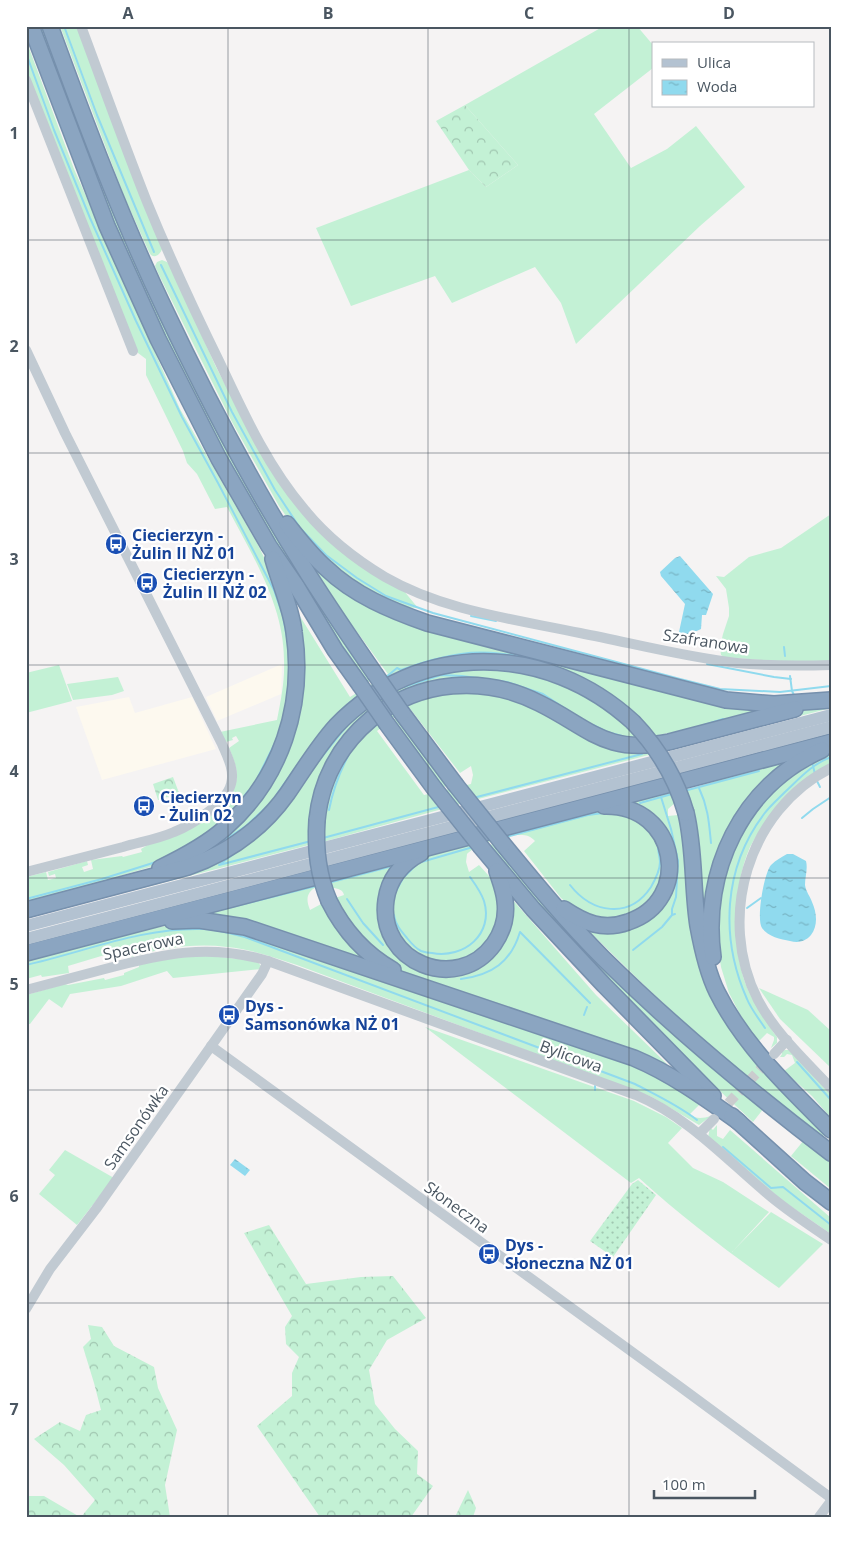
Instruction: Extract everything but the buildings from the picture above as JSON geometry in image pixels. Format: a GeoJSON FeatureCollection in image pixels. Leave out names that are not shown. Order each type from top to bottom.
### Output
{"type":"FeatureCollection","features":[{"type":"Feature","properties":{"kind":"highway"},"geometry":{"type":"LineString","coordinates":[[31,26],[107,226],[158,339],[219,459],[269,546],[297,587],[335,650],[434,788],[533,909],[604,985],[739,1122],[805,1182],[831,1202]]}},
{"type":"Feature","properties":{"kind":"highway"},"geometry":{"type":"LineString","coordinates":[[50,26],[80,111],[120,209],[165,310],[215,410],[260,494],[309,576],[402,713],[503,844],[603,958],[689,1039],[831,1153]]}},
{"type":"Feature","properties":{"kind":"highway"},"geometry":{"type":"LineString","coordinates":[[260,494],[314,557],[327,569],[372,601],[414,618],[466,634],[726,700],[774,704],[831,700]]}},
{"type":"Feature","properties":{"kind":"highway"},"geometry":{"type":"LineString","coordinates":[[132,883],[186,855],[224,829],[250,802],[266,781],[277,760],[291,720],[297,671],[296,648],[289,608],[269,546]]}},
{"type":"Feature","properties":{"kind":"highway"},"geometry":{"type":"LineString","coordinates":[[26,910],[132,883],[195,864],[220,854],[240,841],[277,807],[323,742],[348,715],[364,701],[397,682],[421,672],[469,662],[498,662],[556,673],[585,686],[614,705],[652,743],[670,772],[681,796],[686,813],[692,845],[697,917],[702,947],[714,984],[724,1005],[747,1041],[831,1130]]}},
{"type":"Feature","properties":{"kind":"highway"},"geometry":{"type":"LineString","coordinates":[[440,992],[399,974],[374,958],[348,932],[329,901],[317,861],[317,820],[321,796],[329,774],[338,757],[352,738],[369,721],[385,709],[409,696],[433,689],[467,685],[488,686],[507,690],[539,703],[598,737],[611,742],[633,746],[650,746],[831,700]]}},
{"type":"Feature","properties":{"kind":"highway"},"geometry":{"type":"LineString","coordinates":[[26,953],[831,742]]}},
{"type":"Feature","properties":{"kind":"highway"},"geometry":{"type":"LineString","coordinates":[[724,1005],[713,958],[711,921],[715,884],[725,850],[743,816],[770,785],[789,769],[819,750],[831,746]]}},
{"type":"Feature","properties":{"kind":"highway"},"geometry":{"type":"LineString","coordinates":[[552,901],[586,921],[594,924],[615,925],[634,920],[645,914],[664,890],[669,870],[668,852],[659,831],[653,824],[636,811],[624,807],[610,805],[584,806]]}},
{"type":"Feature","properties":{"kind":"highway"},"geometry":{"type":"LineString","coordinates":[[438,845],[412,858],[399,870],[389,888],[386,906],[388,927],[397,945],[413,959],[432,968],[450,969],[469,964],[486,953],[498,938],[504,919],[505,901],[503,889],[493,861]]}},
{"type":"Feature","properties":{"kind":"highway"},"geometry":{"type":"LineString","coordinates":[[126,927],[199,920],[245,927],[608,1049],[653,1066],[680,1081],[739,1122]]}},
{"type":"Feature","properties":{"kind":"main road"},"geometry":{"type":"LineString","coordinates":[[26,926],[831,715]]}},
{"type":"Feature","properties":{"kind":"main road"},"geometry":{"type":"LineString","coordinates":[[26,939],[831,728]]}},
{"type":"Feature","properties":{"kind":"street","name":"Szafranowa"},"geometry":{"type":"LineString","coordinates":[[81,26],[147,201],[194,308],[257,439],[274,469],[303,508],[352,555],[383,576],[410,590],[435,600],[464,608],[737,663],[779,666],[831,665]]}},
{"type":"Feature","properties":{"kind":"street"},"geometry":{"type":"LineString","coordinates":[[26,80],[134,351]]}},
{"type":"Feature","properties":{"kind":"street"},"geometry":{"type":"LineString","coordinates":[[26,350],[65,433],[222,744],[230,762],[233,776],[229,789],[218,802],[197,820],[177,831],[26,872]]}},
{"type":"Feature","properties":{"kind":"street"},"geometry":{"type":"LineString","coordinates":[[831,768],[802,787],[790,798],[761,836],[751,857],[741,894],[739,916],[742,956],[755,994],[764,1011],[787,1040],[831,1088]]}},
{"type":"Feature","properties":{"kind":"street","name":"Spacerowa"},"geometry":{"type":"LineString","coordinates":[[26,990],[173,953],[218,952],[246,955],[268,961]]}},
{"type":"Feature","properties":{"kind":"street","name":"Samsonówka"},"geometry":{"type":"LineString","coordinates":[[26,1309],[44,1276],[96,1210],[262,974],[268,961]]}},
{"type":"Feature","properties":{"kind":"street","name":"Bylicowa"},"geometry":{"type":"LineString","coordinates":[[268,961],[642,1098],[668,1111],[699,1134],[774,1200],[831,1240]]}},
{"type":"Feature","properties":{"kind":"street"},"geometry":{"type":"LineString","coordinates":[[774,1054],[787,1040]]}},
{"type":"Feature","properties":{"kind":"street","name":"Słoneczna"},"geometry":{"type":"LineString","coordinates":[[211,1046],[686,1391],[831,1500]]}},
{"type":"Feature","properties":{"kind":"street"},"geometry":{"type":"LineString","coordinates":[[699,1134],[714,1119]]}},
{"type":"Feature","properties":{"kind":"street"},"geometry":{"type":"LineString","coordinates":[[819,1517],[831,1500]]}},
{"type":"Feature","properties":{"kind":"shaded area"},"geometry":{"type":"Polygon","coordinates":[[[282,664],[281,694],[217,721],[206,697],[282,664]]]}},
{"type":"Feature","properties":{"kind":"shaded area"},"geometry":{"type":"Polygon","coordinates":[[[129,697],[135,713],[192,697],[216,749],[102,780],[76,707],[129,697]]]}},
{"type":"Feature","properties":{"kind":"green space"},"geometry":{"type":"Polygon","coordinates":[[[37,26],[42,26],[90,154],[136,265],[371,680],[366,684],[305,590],[248,494],[169,346],[116,230],[37,26]]]}},
{"type":"Feature","properties":{"kind":"green space"},"geometry":{"type":"Polygon","coordinates":[[[60,26],[78,26],[163,247],[157,256],[151,255],[149,252],[124,196],[60,26]]]}},
{"type":"Feature","properties":{"kind":"green space"},"geometry":{"type":"Polygon","coordinates":[[[604,26],[637,26],[652,44],[652,69],[594,114],[631,168],[667,149],[696,126],[745,187],[700,226],[576,344],[561,303],[535,267],[452,303],[435,276],[351,306],[316,228],[469,170],[486,187],[518,165],[465,105],[604,26]]]}},
{"type":"Feature","properties":{"kind":"green space"},"geometry":{"type":"Polygon","coordinates":[[[26,40],[74,169],[180,409],[257,543],[278,586],[289,619],[292,698],[267,771],[223,824],[172,858],[150,867],[26,901],[26,877],[46,872],[48,880],[56,878],[55,874],[49,876],[48,872],[87,861],[88,865],[82,867],[84,872],[93,869],[91,860],[123,857],[142,852],[141,849],[230,797],[236,784],[237,772],[229,748],[239,741],[236,736],[232,738],[233,740],[226,742],[220,732],[277,720],[284,668],[283,640],[279,620],[265,581],[227,507],[215,509],[197,474],[187,463],[146,375],[146,359],[138,353],[26,71],[26,40]]]}},
{"type":"Feature","properties":{"kind":"green space"},"geometry":{"type":"Polygon","coordinates":[[[465,105],[518,165],[486,187],[469,170],[436,121],[465,105]]]}},
{"type":"Feature","properties":{"kind":"green space"},"geometry":{"type":"Polygon","coordinates":[[[162,260],[170,265],[216,367],[260,452],[299,508],[404,591],[418,608],[395,607],[343,577],[298,533],[279,506],[232,422],[155,266],[157,262],[162,260]]]}},
{"type":"Feature","properties":{"kind":"green space"},"geometry":{"type":"Polygon","coordinates":[[[831,514],[831,661],[786,662],[724,657],[721,655],[720,647],[729,616],[729,608],[726,589],[716,576],[724,577],[749,557],[781,548],[831,514]]]}},
{"type":"Feature","properties":{"kind":"green space"},"geometry":{"type":"Polygon","coordinates":[[[310,561],[364,601],[785,709],[654,736],[613,699],[475,656],[366,693],[351,703],[329,725],[275,803],[249,829],[211,853],[186,858],[223,834],[291,734],[293,605],[350,697],[388,674],[346,617],[310,561]]]}},
{"type":"Feature","properties":{"kind":"green space"},"geometry":{"type":"Polygon","coordinates":[[[59,665],[72,701],[26,713],[26,673],[59,665]]]}},
{"type":"Feature","properties":{"kind":"green space"},"geometry":{"type":"Polygon","coordinates":[[[503,667],[557,679],[615,714],[641,742],[633,742],[465,680],[361,723],[311,820],[308,832],[309,845],[26,918],[26,914],[235,850],[336,732],[360,710],[403,684],[439,672],[503,667]]]}},
{"type":"Feature","properties":{"kind":"green space"},"geometry":{"type":"Polygon","coordinates":[[[118,677],[124,691],[112,695],[73,700],[67,684],[118,677]]]}},
{"type":"Feature","properties":{"kind":"green space"},"geometry":{"type":"Polygon","coordinates":[[[472,688],[519,698],[584,735],[673,745],[831,704],[831,708],[482,798],[319,843],[320,824],[339,765],[372,725],[405,702],[472,688]],[[408,706],[377,731],[424,795],[471,784],[473,775],[471,766],[460,773],[408,706]]]}},
{"type":"Feature","properties":{"kind":"green space"},"geometry":{"type":"Polygon","coordinates":[[[397,718],[447,786],[443,787],[393,720],[397,718]]]}},
{"type":"Feature","properties":{"kind":"green space"},"geometry":{"type":"Polygon","coordinates":[[[831,751],[831,763],[802,782],[757,836],[744,862],[740,879],[737,897],[736,934],[741,969],[752,997],[777,1037],[777,1043],[771,1048],[774,1037],[767,1033],[758,1042],[743,1020],[729,993],[721,967],[716,916],[725,862],[751,814],[782,780],[831,751]]]}},
{"type":"Feature","properties":{"kind":"green space"},"geometry":{"type":"Polygon","coordinates":[[[805,752],[747,801],[732,821],[721,845],[705,927],[685,791],[805,752]]]}},
{"type":"Feature","properties":{"kind":"green space"},"geometry":{"type":"Polygon","coordinates":[[[173,777],[179,793],[158,800],[153,784],[173,777]]]}},
{"type":"Feature","properties":{"kind":"green space"},"geometry":{"type":"Polygon","coordinates":[[[670,788],[675,803],[668,809],[668,816],[678,815],[682,831],[692,937],[714,1001],[752,1057],[826,1133],[823,1136],[721,1057],[585,927],[642,923],[674,861],[623,802],[670,788]]]}},
{"type":"Feature","properties":{"kind":"green space"},"geometry":{"type":"Polygon","coordinates":[[[606,809],[618,810],[648,825],[662,848],[664,876],[658,891],[638,912],[607,921],[576,911],[561,898],[524,851],[535,841],[528,836],[514,835],[478,846],[467,854],[466,862],[469,872],[479,865],[489,876],[497,891],[500,902],[497,928],[475,956],[447,965],[414,954],[395,932],[389,904],[404,870],[413,862],[432,853],[462,847],[509,833],[606,809]]]}},
{"type":"Feature","properties":{"kind":"green space"},"geometry":{"type":"Polygon","coordinates":[[[494,844],[764,1108],[753,1122],[671,1045],[548,914],[489,845],[494,844]]]}},
{"type":"Feature","properties":{"kind":"green space"},"geometry":{"type":"Polygon","coordinates":[[[396,861],[382,888],[377,907],[379,924],[392,950],[401,959],[475,967],[511,898],[596,995],[667,1064],[663,1066],[402,972],[376,957],[332,899],[344,895],[343,892],[332,888],[325,879],[396,861]]]}},
{"type":"Feature","properties":{"kind":"green space"},"geometry":{"type":"Polygon","coordinates":[[[315,883],[316,887],[310,892],[308,897],[310,910],[323,903],[377,966],[197,916],[315,883]]]}},
{"type":"Feature","properties":{"kind":"green space"},"geometry":{"type":"Polygon","coordinates":[[[182,923],[220,927],[585,1047],[657,1074],[700,1104],[690,1114],[698,1118],[711,1116],[699,1125],[652,1097],[297,965],[236,948],[191,946],[155,951],[131,957],[128,948],[68,966],[69,973],[42,977],[41,975],[26,979],[26,961],[133,932],[182,923]]]}},
{"type":"Feature","properties":{"kind":"green space"},"geometry":{"type":"Polygon","coordinates":[[[204,955],[257,961],[261,969],[173,978],[167,971],[121,986],[70,994],[62,1008],[49,999],[30,1024],[26,1024],[26,995],[65,984],[104,978],[105,980],[124,975],[124,973],[139,967],[139,962],[204,955]]]}},
{"type":"Feature","properties":{"kind":"green space"},"geometry":{"type":"Polygon","coordinates":[[[759,988],[808,1010],[831,1031],[831,1068],[780,1019],[759,988]]]}},
{"type":"Feature","properties":{"kind":"green space"},"geometry":{"type":"Polygon","coordinates":[[[425,1027],[634,1101],[666,1117],[682,1128],[668,1143],[693,1168],[723,1182],[769,1212],[732,1252],[771,1212],[823,1244],[779,1288],[708,1236],[639,1178],[631,1183],[425,1027]]]}},
{"type":"Feature","properties":{"kind":"green space"},"geometry":{"type":"Polygon","coordinates":[[[782,1051],[794,1052],[831,1093],[831,1118],[812,1096],[784,1071],[795,1063],[792,1055],[787,1054],[784,1057],[780,1057],[782,1051]]]}},
{"type":"Feature","properties":{"kind":"green space"},"geometry":{"type":"Polygon","coordinates":[[[717,1125],[717,1136],[723,1139],[730,1130],[831,1218],[831,1234],[783,1201],[708,1138],[710,1127],[713,1130],[717,1125]]]}},
{"type":"Feature","properties":{"kind":"green space"},"geometry":{"type":"Polygon","coordinates":[[[804,1140],[831,1160],[831,1189],[791,1156],[804,1140]]]}},
{"type":"Feature","properties":{"kind":"green space"},"geometry":{"type":"Polygon","coordinates":[[[65,1150],[114,1178],[77,1225],[39,1194],[55,1175],[49,1170],[65,1150]]]}},
{"type":"Feature","properties":{"kind":"green space"},"geometry":{"type":"Polygon","coordinates":[[[638,1180],[656,1195],[613,1257],[590,1241],[632,1184],[638,1180]]]}},
{"type":"Feature","properties":{"kind":"green space"},"geometry":{"type":"Polygon","coordinates":[[[269,1225],[306,1284],[361,1277],[393,1276],[426,1318],[387,1340],[369,1370],[375,1404],[395,1429],[418,1451],[417,1474],[433,1486],[411,1517],[320,1517],[257,1426],[292,1396],[292,1373],[299,1357],[286,1344],[285,1327],[292,1316],[244,1233],[269,1225]]]}},
{"type":"Feature","properties":{"kind":"green space"},"geometry":{"type":"Polygon","coordinates":[[[88,1325],[102,1327],[114,1346],[154,1367],[158,1388],[177,1430],[165,1485],[170,1517],[81,1517],[95,1500],[64,1465],[34,1439],[60,1422],[80,1431],[86,1415],[101,1410],[83,1347],[91,1339],[88,1325]]]}},
{"type":"Feature","properties":{"kind":"green space"},"geometry":{"type":"Polygon","coordinates":[[[468,1490],[476,1508],[473,1517],[455,1517],[468,1490]]]}},
{"type":"Feature","properties":{"kind":"green space"},"geometry":{"type":"Polygon","coordinates":[[[26,1496],[44,1496],[80,1517],[26,1517],[26,1496]]]}},
{"type":"Feature","properties":{"kind":"water"},"geometry":{"type":"Polygon","coordinates":[[[680,556],[713,594],[706,615],[702,615],[701,629],[684,637],[679,632],[685,604],[661,576],[660,572],[675,558],[680,556]]]}},
{"type":"Feature","properties":{"kind":"water"},"geometry":{"type":"Polygon","coordinates":[[[787,854],[793,854],[806,861],[805,885],[816,915],[815,928],[811,935],[804,941],[799,942],[771,936],[762,928],[760,923],[762,896],[768,870],[773,863],[787,854]]]}},
{"type":"Feature","properties":{"kind":"water"},"geometry":{"type":"Polygon","coordinates":[[[235,1159],[250,1170],[245,1176],[230,1165],[235,1159]]]}},
{"type":"Feature","properties":{"kind":"waterway"},"geometry":{"type":"LineString","coordinates":[[64,26],[97,115],[154,252]]}},
{"type":"Feature","properties":{"kind":"waterway"},"geometry":{"type":"LineString","coordinates":[[26,53],[54,130],[90,218],[136,321],[182,417],[274,590],[283,616],[288,643]]}},
{"type":"Feature","properties":{"kind":"waterway"},"geometry":{"type":"LineString","coordinates":[[161,265],[232,412],[275,490],[300,528],[326,555],[357,578],[386,596],[433,613],[720,689],[780,692],[831,686]]}},
{"type":"Feature","properties":{"kind":"waterway"},"geometry":{"type":"LineString","coordinates":[[471,616],[496,621]]}},
{"type":"Feature","properties":{"kind":"waterway"},"geometry":{"type":"LineString","coordinates":[[784,647],[785,656]]}},
{"type":"Feature","properties":{"kind":"waterway"},"geometry":{"type":"LineString","coordinates":[[385,678],[397,668],[401,670],[430,660],[461,654],[491,653],[541,660]]}},
{"type":"Feature","properties":{"kind":"waterway"},"geometry":{"type":"LineString","coordinates":[[707,664],[791,679]]}},
{"type":"Feature","properties":{"kind":"waterway"},"geometry":{"type":"LineString","coordinates":[[404,687],[441,675],[507,682],[543,694],[578,717]]}},
{"type":"Feature","properties":{"kind":"waterway"},"geometry":{"type":"LineString","coordinates":[[790,676],[794,695]]}},
{"type":"Feature","properties":{"kind":"waterway"},"geometry":{"type":"LineString","coordinates":[[310,747],[333,719],[360,695]]}},
{"type":"Feature","properties":{"kind":"waterway"},"geometry":{"type":"LineString","coordinates":[[704,725],[723,719]]}},
{"type":"Feature","properties":{"kind":"waterway"},"geometry":{"type":"LineString","coordinates":[[593,725],[607,732],[622,736]]}},
{"type":"Feature","properties":{"kind":"waterway"},"geometry":{"type":"LineString","coordinates":[[294,796],[316,764],[345,728]]}},
{"type":"Feature","properties":{"kind":"waterway"},"geometry":{"type":"LineString","coordinates":[[258,777],[275,743]]}},
{"type":"Feature","properties":{"kind":"waterway"},"geometry":{"type":"LineString","coordinates":[[329,810],[337,780],[350,752]]}},
{"type":"Feature","properties":{"kind":"waterway"},"geometry":{"type":"LineString","coordinates":[[473,798],[642,754]]}},
{"type":"Feature","properties":{"kind":"waterway"},"geometry":{"type":"LineString","coordinates":[[765,1028],[747,999],[738,976],[732,952],[730,904],[733,880],[740,857],[750,835],[766,811],[806,772],[831,757]]}},
{"type":"Feature","properties":{"kind":"waterway"},"geometry":{"type":"LineString","coordinates":[[812,762],[815,774]]}},
{"type":"Feature","properties":{"kind":"waterway"},"geometry":{"type":"LineString","coordinates":[[277,794],[294,770]]}},
{"type":"Feature","properties":{"kind":"waterway"},"geometry":{"type":"LineString","coordinates":[[684,791],[759,771]]}},
{"type":"Feature","properties":{"kind":"waterway"},"geometry":{"type":"LineString","coordinates":[[817,781],[820,787]]}},
{"type":"Feature","properties":{"kind":"waterway"},"geometry":{"type":"LineString","coordinates":[[699,788],[709,821],[711,843]]}},
{"type":"Feature","properties":{"kind":"waterway"},"geometry":{"type":"LineString","coordinates":[[237,805],[248,791]]}},
{"type":"Feature","properties":{"kind":"waterway"},"geometry":{"type":"LineString","coordinates":[[640,803],[672,794]]}},
{"type":"Feature","properties":{"kind":"waterway"},"geometry":{"type":"LineString","coordinates":[[661,797],[678,861],[676,897],[672,915]]}},
{"type":"Feature","properties":{"kind":"waterway"},"geometry":{"type":"LineString","coordinates":[[802,818],[831,797]]}},
{"type":"Feature","properties":{"kind":"waterway"},"geometry":{"type":"LineString","coordinates":[[214,847],[246,826],[270,804]]}},
{"type":"Feature","properties":{"kind":"waterway"},"geometry":{"type":"LineString","coordinates":[[323,838],[442,806]]}},
{"type":"Feature","properties":{"kind":"waterway"},"geometry":{"type":"LineString","coordinates":[[275,820],[285,808]]}},
{"type":"Feature","properties":{"kind":"waterway"},"geometry":{"type":"LineString","coordinates":[[506,837],[588,815],[603,813]]}},
{"type":"Feature","properties":{"kind":"waterway"},"geometry":{"type":"LineString","coordinates":[[235,853],[219,865],[311,841]]}},
{"type":"Feature","properties":{"kind":"waterway"},"geometry":{"type":"LineString","coordinates":[[395,893],[403,878],[418,863],[473,847]]}},
{"type":"Feature","properties":{"kind":"waterway"},"geometry":{"type":"LineString","coordinates":[[570,885],[589,902],[599,907],[610,909],[632,905],[642,898],[656,878],[660,865],[658,847]]}},
{"type":"Feature","properties":{"kind":"waterway"},"geometry":{"type":"LineString","coordinates":[[26,899],[102,879],[156,862]]}},
{"type":"Feature","properties":{"kind":"waterway"},"geometry":{"type":"LineString","coordinates":[[328,883],[389,867]]}},
{"type":"Feature","properties":{"kind":"waterway"},"geometry":{"type":"LineString","coordinates":[[394,915],[401,930],[413,945],[421,951],[444,954],[465,948],[474,942],[480,934],[485,924],[486,913],[483,898],[470,877]]}},
{"type":"Feature","properties":{"kind":"waterway"},"geometry":{"type":"LineString","coordinates":[[224,909],[316,886]]}},
{"type":"Feature","properties":{"kind":"waterway"},"geometry":{"type":"LineString","coordinates":[[747,908],[761,898]]}},
{"type":"Feature","properties":{"kind":"waterway"},"geometry":{"type":"LineString","coordinates":[[347,899],[363,923],[383,945]]}},
{"type":"Feature","properties":{"kind":"waterway"},"geometry":{"type":"LineString","coordinates":[[633,950],[675,914]]}},
{"type":"Feature","properties":{"kind":"waterway"},"geometry":{"type":"LineString","coordinates":[[26,965],[114,941],[158,932],[181,929],[203,929],[224,932],[245,937],[635,1084],[675,1105],[697,1120]]}},
{"type":"Feature","properties":{"kind":"waterway"},"geometry":{"type":"LineString","coordinates":[[461,979],[482,974],[499,965],[506,959],[520,932],[590,1003]]}},
{"type":"Feature","properties":{"kind":"waterway"},"geometry":{"type":"LineString","coordinates":[[584,1015],[587,1007]]}},
{"type":"Feature","properties":{"kind":"waterway"},"geometry":{"type":"LineString","coordinates":[[797,1062],[831,1100]]}},
{"type":"Feature","properties":{"kind":"waterway"},"geometry":{"type":"LineString","coordinates":[[723,1147],[771,1188],[783,1187],[831,1225]]}},
{"type":"Feature","properties":{"kind":"tunnel"},"geometry":{"type":"LineString","coordinates":[[718,1114],[770,1059]]}},
{"type":"Feature","properties":{"kind":"place","name":"Ciecierzyn - Żulin II NŻ 01"},"geometry":{"type":"Point","coordinates":[116,544]}},
{"type":"Feature","properties":{"kind":"place","name":"Ciecierzyn - Żulin II NŻ 02"},"geometry":{"type":"Point","coordinates":[147,583]}},
{"type":"Feature","properties":{"kind":"place","name":"Ciecierzyn - Żulin 02"},"geometry":{"type":"Point","coordinates":[144,806]}},
{"type":"Feature","properties":{"kind":"place","name":"Dys - Samsonówka NŻ 01"},"geometry":{"type":"Point","coordinates":[229,1015]}},
{"type":"Feature","properties":{"kind":"place","name":"Dys - Słoneczna NŻ 01"},"geometry":{"type":"Point","coordinates":[489,1254]}}]}
